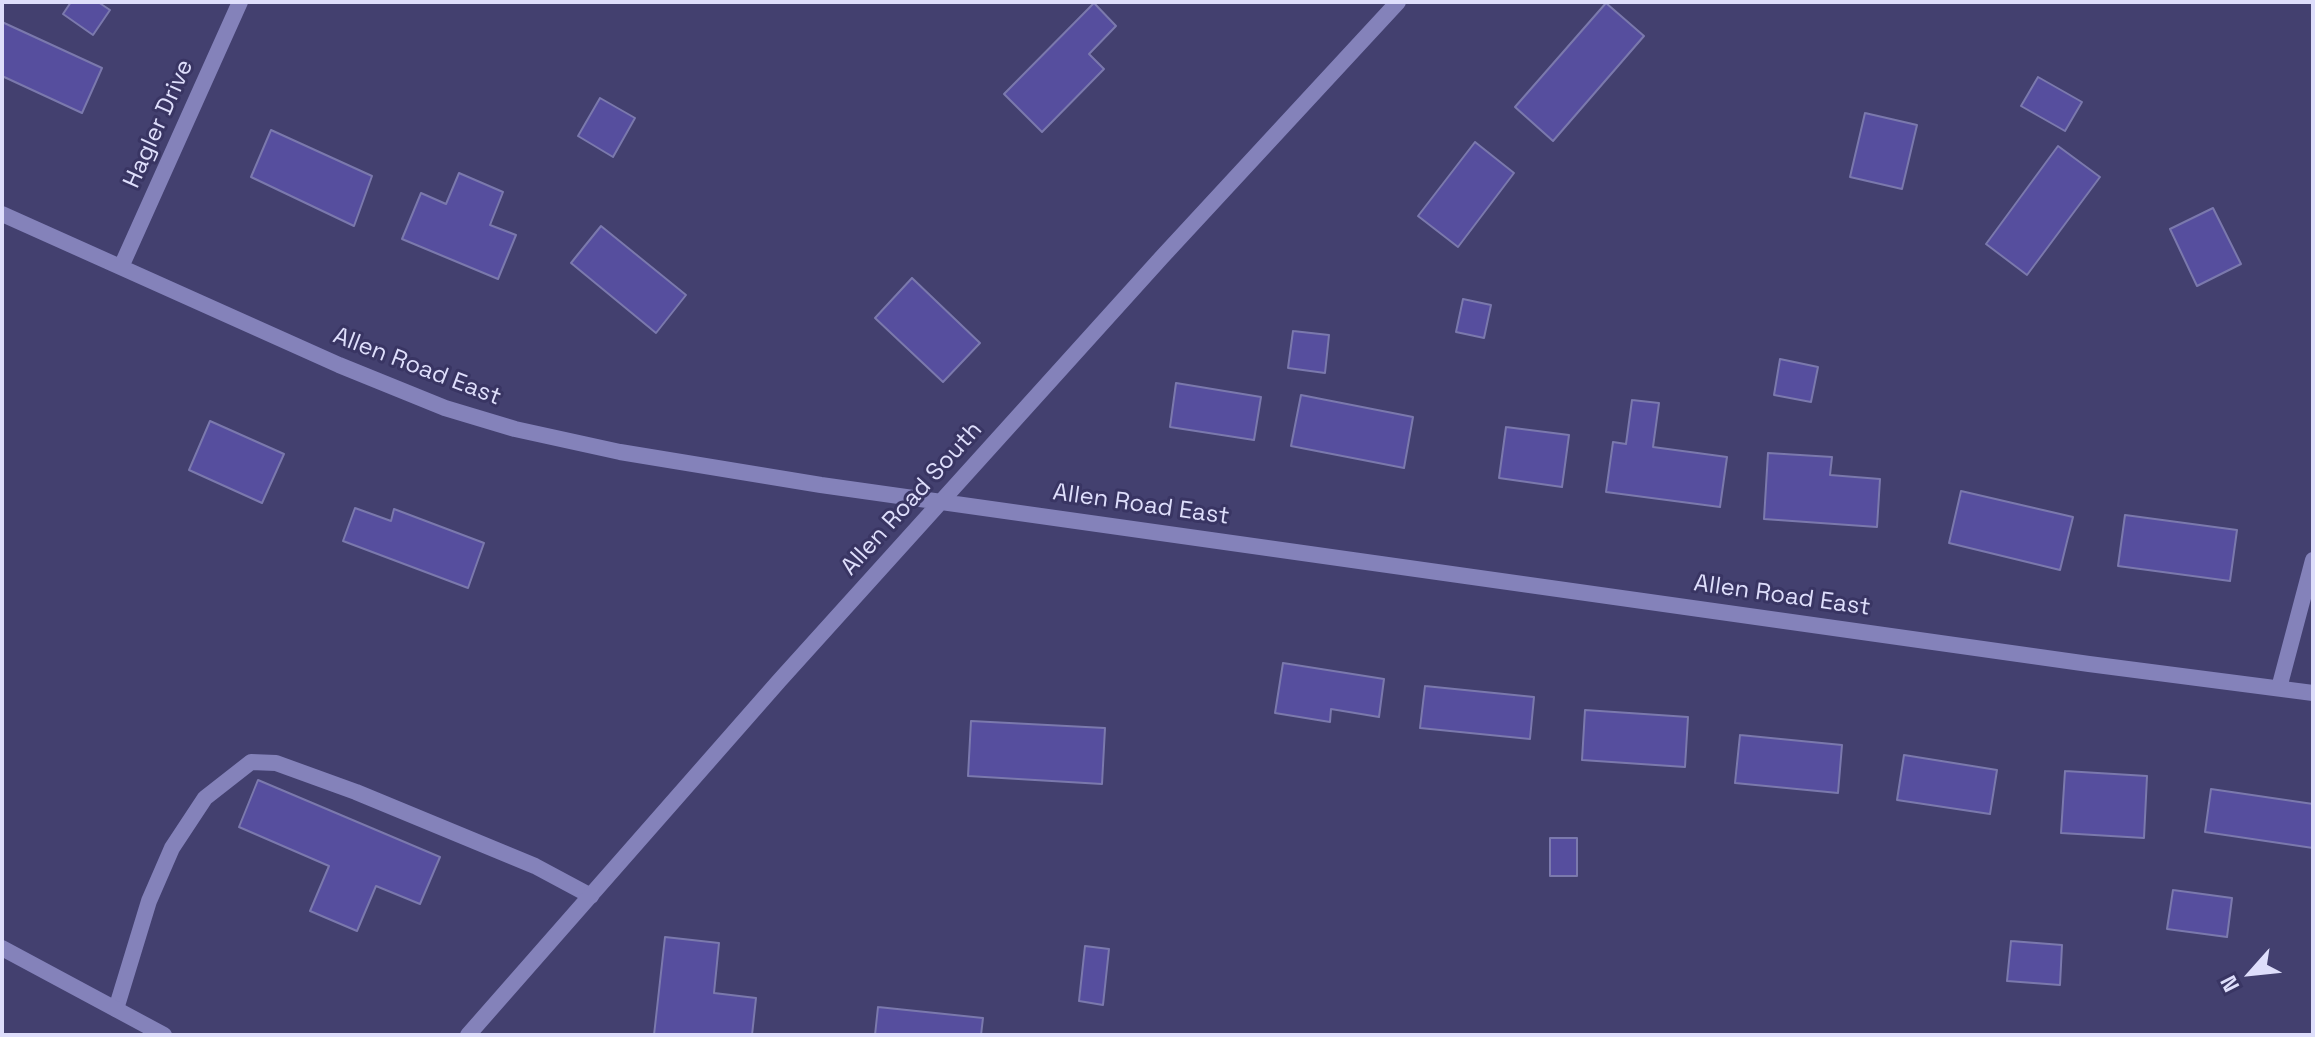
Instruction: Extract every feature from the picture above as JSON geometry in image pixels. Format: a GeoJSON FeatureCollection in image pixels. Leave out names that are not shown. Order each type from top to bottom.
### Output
{"type":"FeatureCollection","features":[{"type":"Feature","properties":{"kind":"street","name":"Hagler Drive"},"geometry":{"type":"LineString","coordinates":[[121,267],[240,2]]}},
{"type":"Feature","properties":{"kind":"street","name":"Allen Road South"},"geometry":{"type":"LineString","coordinates":[[468,1035],[779,681],[1162,257],[1398,2]]}},
{"type":"Feature","properties":{"kind":"street","name":"Allen Road East"},"geometry":{"type":"LineString","coordinates":[[2,214],[339,365],[445,408],[515,429],[636,455],[821,485],[2073,662],[2313,693]]}},
{"type":"Feature","properties":{"kind":"street"},"geometry":{"type":"LineString","coordinates":[[2279,688],[2313,560]]}},
{"type":"Feature","properties":{"kind":"street"},"geometry":{"type":"LineString","coordinates":[[116,1009],[149,901],[172,848],[205,798],[251,762],[276,763],[356,792],[535,866],[591,896]]}},
{"type":"Feature","properties":{"kind":"street"},"geometry":{"type":"LineString","coordinates":[[2,948],[164,1035]]}},
{"type":"Feature","properties":{"kind":"building"},"geometry":{"type":"Polygon","coordinates":[[[71,2],[98,2],[110,10],[93,35],[63,14],[71,2]]]}},
{"type":"Feature","properties":{"kind":"building"},"geometry":{"type":"Polygon","coordinates":[[[1094,3],[1116,26],[1089,54],[1104,69],[1042,132],[1004,94],[1094,3]]]}},
{"type":"Feature","properties":{"kind":"building"},"geometry":{"type":"Polygon","coordinates":[[[1606,3],[1644,36],[1553,141],[1515,107],[1606,3]]]}},
{"type":"Feature","properties":{"kind":"building"},"geometry":{"type":"Polygon","coordinates":[[[2,22],[102,68],[82,113],[2,76],[2,22]]]}},
{"type":"Feature","properties":{"kind":"building"},"geometry":{"type":"Polygon","coordinates":[[[2038,77],[2082,102],[2065,131],[2021,106],[2038,77]]]}},
{"type":"Feature","properties":{"kind":"building"},"geometry":{"type":"Polygon","coordinates":[[[600,98],[635,118],[613,157],[578,136],[600,98]]]}},
{"type":"Feature","properties":{"kind":"building"},"geometry":{"type":"Polygon","coordinates":[[[1865,113],[1917,125],[1902,189],[1850,177],[1865,113]]]}},
{"type":"Feature","properties":{"kind":"building"},"geometry":{"type":"Polygon","coordinates":[[[271,130],[372,176],[354,226],[251,177],[271,130]]]}},
{"type":"Feature","properties":{"kind":"building"},"geometry":{"type":"Polygon","coordinates":[[[1475,142],[1514,173],[1458,247],[1418,216],[1475,142]]]}},
{"type":"Feature","properties":{"kind":"building"},"geometry":{"type":"Polygon","coordinates":[[[2058,146],[2100,177],[2027,275],[1986,244],[2058,146]]]}},
{"type":"Feature","properties":{"kind":"building"},"geometry":{"type":"Polygon","coordinates":[[[459,173],[503,192],[490,225],[516,235],[498,279],[402,239],[421,193],[446,204],[459,173]]]}},
{"type":"Feature","properties":{"kind":"building"},"geometry":{"type":"Polygon","coordinates":[[[2213,208],[2241,264],[2197,286],[2170,229],[2213,208]]]}},
{"type":"Feature","properties":{"kind":"building"},"geometry":{"type":"Polygon","coordinates":[[[601,226],[686,295],[656,333],[571,263],[601,226]]]}},
{"type":"Feature","properties":{"kind":"building"},"geometry":{"type":"Polygon","coordinates":[[[912,278],[980,343],[943,382],[875,318],[912,278]]]}},
{"type":"Feature","properties":{"kind":"building"},"geometry":{"type":"Polygon","coordinates":[[[1463,299],[1491,305],[1484,338],[1456,332],[1463,299]]]}},
{"type":"Feature","properties":{"kind":"building"},"geometry":{"type":"Polygon","coordinates":[[[1293,331],[1329,335],[1325,373],[1288,368],[1293,331]]]}},
{"type":"Feature","properties":{"kind":"building"},"geometry":{"type":"Polygon","coordinates":[[[1780,359],[1818,367],[1811,402],[1774,395],[1780,359]]]}},
{"type":"Feature","properties":{"kind":"building"},"geometry":{"type":"Polygon","coordinates":[[[1176,383],[1261,397],[1254,440],[1170,427],[1176,383]]]}},
{"type":"Feature","properties":{"kind":"building"},"geometry":{"type":"Polygon","coordinates":[[[1301,395],[1413,417],[1404,468],[1291,446],[1301,395]]]}},
{"type":"Feature","properties":{"kind":"building"},"geometry":{"type":"Polygon","coordinates":[[[1632,400],[1659,403],[1653,447],[1727,457],[1720,507],[1606,492],[1613,442],[1626,444],[1632,400]]]}},
{"type":"Feature","properties":{"kind":"building"},"geometry":{"type":"Polygon","coordinates":[[[210,421],[284,454],[262,503],[189,470],[210,421]]]}},
{"type":"Feature","properties":{"kind":"building"},"geometry":{"type":"Polygon","coordinates":[[[1506,427],[1569,435],[1562,487],[1499,478],[1506,427]]]}},
{"type":"Feature","properties":{"kind":"building"},"geometry":{"type":"Polygon","coordinates":[[[1768,453],[1832,457],[1830,475],[1880,479],[1877,527],[1764,519],[1768,453]]]}},
{"type":"Feature","properties":{"kind":"building"},"geometry":{"type":"Polygon","coordinates":[[[1961,491],[2073,517],[2060,570],[1949,543],[1961,491]]]}},
{"type":"Feature","properties":{"kind":"building"},"geometry":{"type":"Polygon","coordinates":[[[355,508],[391,521],[394,509],[484,543],[468,588],[343,541],[355,508]]]}},
{"type":"Feature","properties":{"kind":"building"},"geometry":{"type":"Polygon","coordinates":[[[2125,515],[2237,530],[2230,581],[2118,566],[2125,515]]]}},
{"type":"Feature","properties":{"kind":"building"},"geometry":{"type":"Polygon","coordinates":[[[1283,663],[1384,679],[1379,717],[1331,709],[1330,722],[1275,713],[1283,663]]]}},
{"type":"Feature","properties":{"kind":"building"},"geometry":{"type":"Polygon","coordinates":[[[1425,686],[1534,697],[1530,739],[1420,728],[1425,686]]]}},
{"type":"Feature","properties":{"kind":"building"},"geometry":{"type":"Polygon","coordinates":[[[1585,710],[1688,717],[1685,767],[1582,760],[1585,710]]]}},
{"type":"Feature","properties":{"kind":"building"},"geometry":{"type":"Polygon","coordinates":[[[971,721],[1105,728],[1102,784],[968,776],[971,721]]]}},
{"type":"Feature","properties":{"kind":"building"},"geometry":{"type":"Polygon","coordinates":[[[1740,735],[1842,745],[1838,793],[1735,783],[1740,735]]]}},
{"type":"Feature","properties":{"kind":"building"},"geometry":{"type":"Polygon","coordinates":[[[1904,755],[1997,770],[1990,814],[1897,800],[1904,755]]]}},
{"type":"Feature","properties":{"kind":"building"},"geometry":{"type":"Polygon","coordinates":[[[2065,771],[2147,776],[2144,838],[2061,833],[2065,771]]]}},
{"type":"Feature","properties":{"kind":"building"},"geometry":{"type":"Polygon","coordinates":[[[258,780],[440,857],[420,904],[376,886],[357,931],[310,911],[329,866],[239,827],[258,780]]]}},
{"type":"Feature","properties":{"kind":"building"},"geometry":{"type":"Polygon","coordinates":[[[2211,789],[2313,804],[2313,848],[2205,832],[2211,789]]]}},
{"type":"Feature","properties":{"kind":"building"},"geometry":{"type":"Polygon","coordinates":[[[1550,838],[1577,838],[1577,876],[1550,876],[1550,838]]]}},
{"type":"Feature","properties":{"kind":"building"},"geometry":{"type":"Polygon","coordinates":[[[2173,890],[2232,898],[2227,937],[2167,929],[2173,890]]]}},
{"type":"Feature","properties":{"kind":"building"},"geometry":{"type":"Polygon","coordinates":[[[665,937],[719,943],[714,993],[756,998],[752,1035],[654,1035],[665,937]]]}},
{"type":"Feature","properties":{"kind":"building"},"geometry":{"type":"Polygon","coordinates":[[[2011,941],[2062,945],[2060,985],[2007,981],[2011,941]]]}},
{"type":"Feature","properties":{"kind":"building"},"geometry":{"type":"Polygon","coordinates":[[[1085,946],[1109,949],[1103,1005],[1079,1001],[1085,946]]]}},
{"type":"Feature","properties":{"kind":"building"},"geometry":{"type":"Polygon","coordinates":[[[878,1007],[983,1018],[981,1035],[875,1035],[878,1007]]]}}]}
